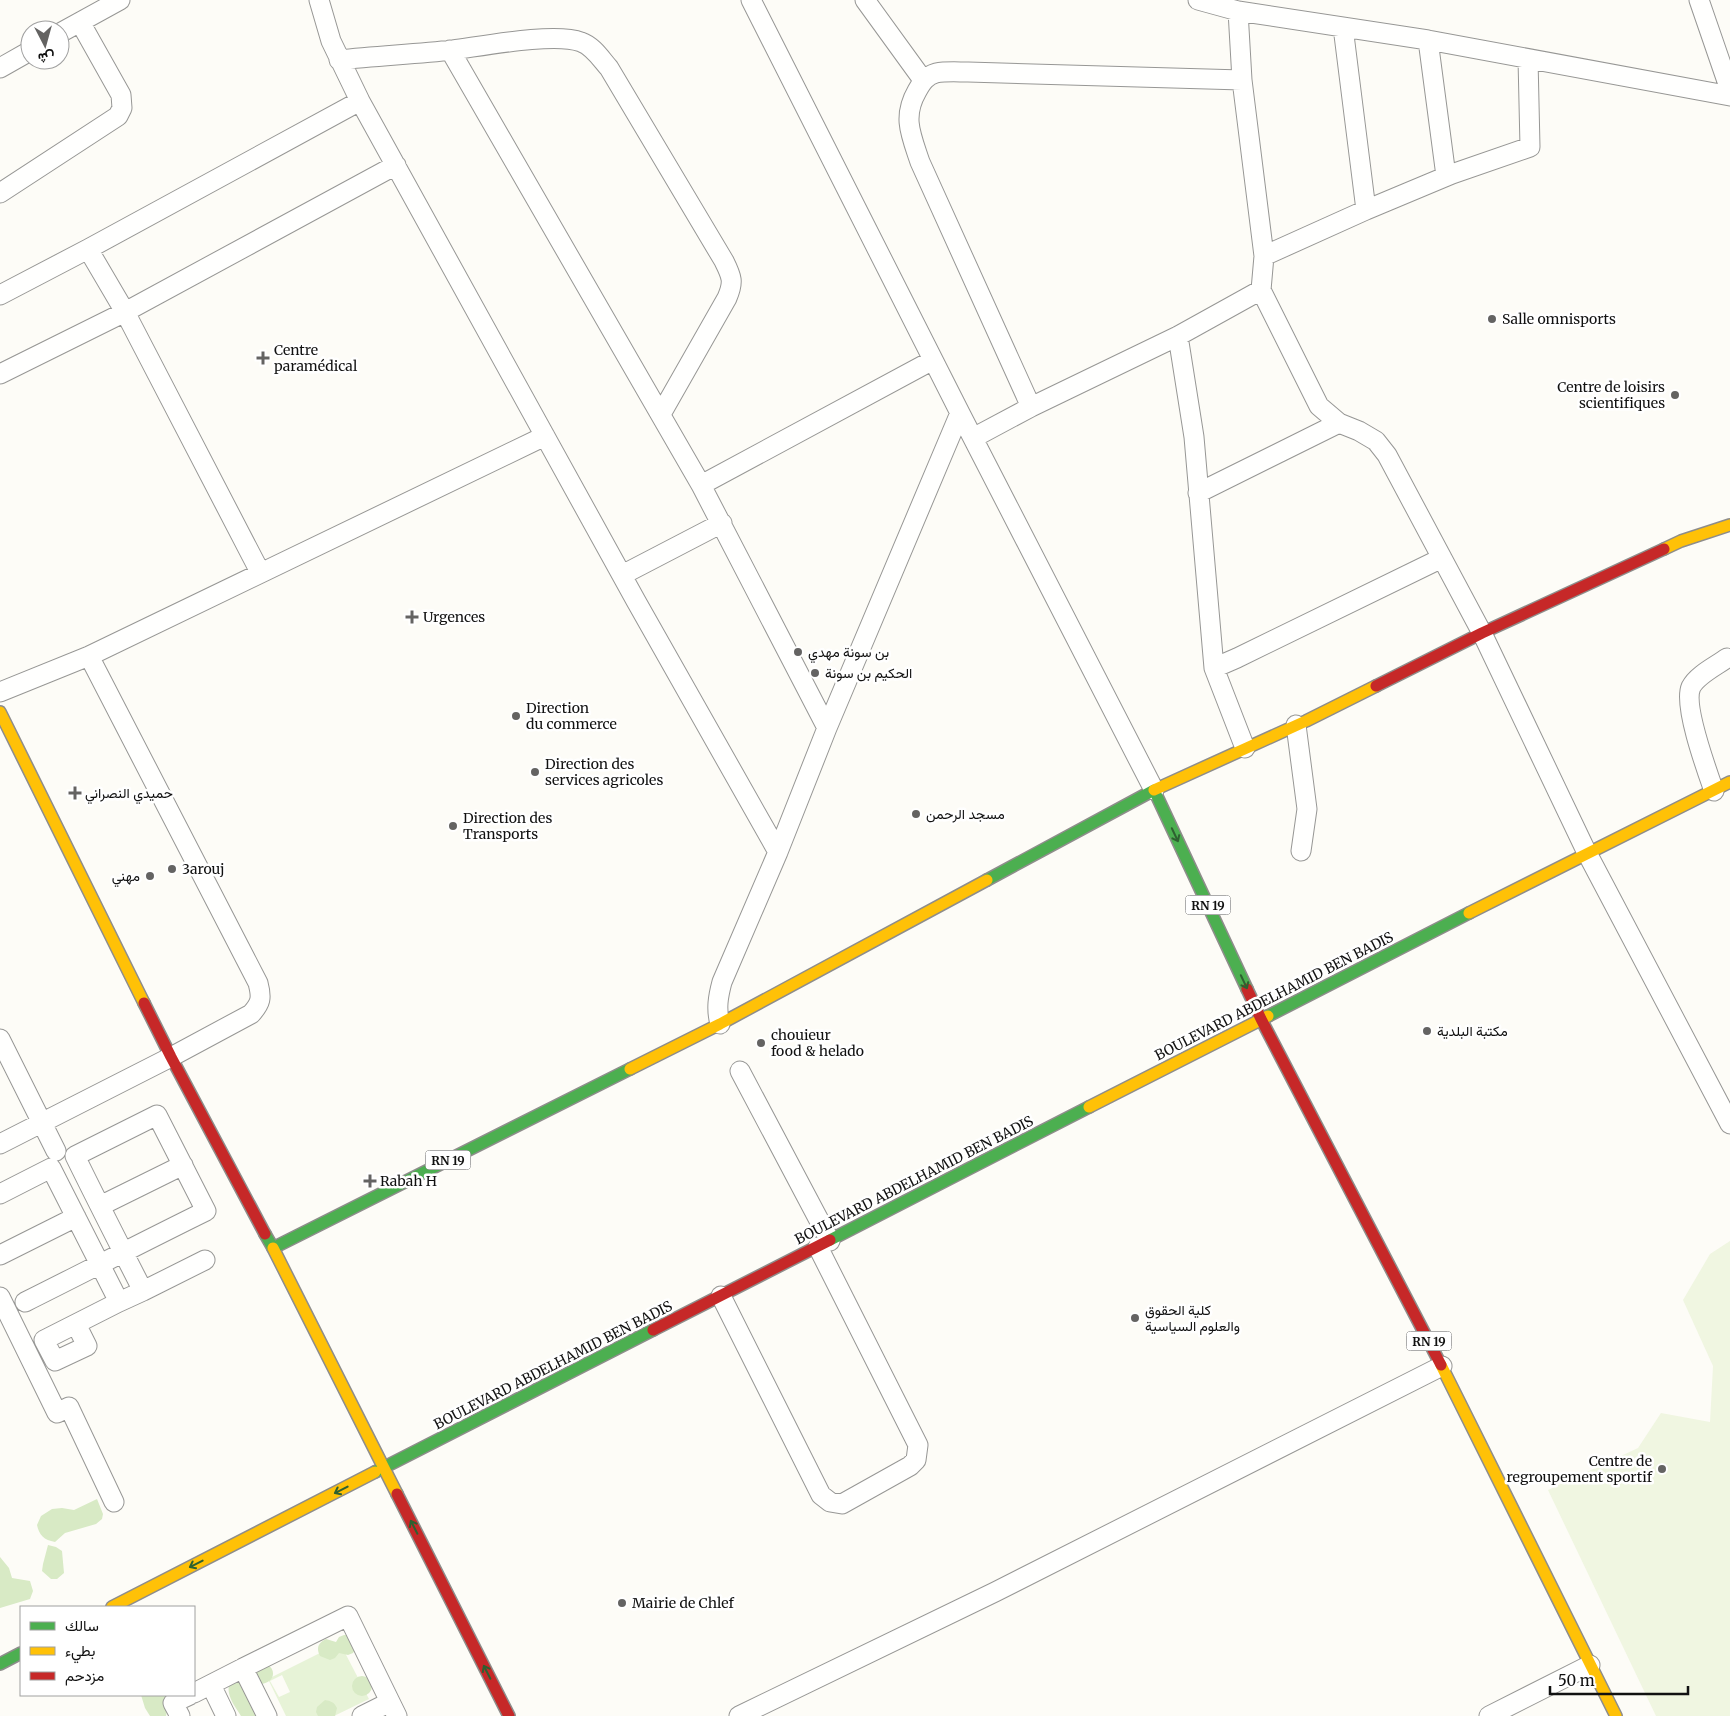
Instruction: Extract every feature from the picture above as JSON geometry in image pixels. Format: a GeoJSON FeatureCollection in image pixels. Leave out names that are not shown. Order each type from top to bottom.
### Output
{"type":"FeatureCollection","features":[{"type":"Feature","properties":{"kind":"main road"},"geometry":{"type":"LineString","coordinates":[[1154,790],[1296,725],[1482,633],[1681,541],[1730,526]]}},
{"type":"Feature","properties":{"kind":"main road"},"geometry":{"type":"LineString","coordinates":[[0,712],[172,1057],[273,1248],[509,1716]]}},
{"type":"Feature","properties":{"kind":"main road","name":"BOULEVARD ABDELHAMID BEN BADIS"},"geometry":{"type":"LineString","coordinates":[[114,1606],[1261,1019],[1587,853],[1722,787]]}},
{"type":"Feature","properties":{"kind":"main road","name":"RN 19"},"geometry":{"type":"LineString","coordinates":[[273,1248],[720,1024],[1154,790],[1261,1019],[1442,1366],[1616,1716]]}},
{"type":"Feature","properties":{"kind":"main road"},"geometry":{"type":"LineString","coordinates":[[0,1664],[20,1654]]}},
{"type":"Feature","properties":{"kind":"street"},"geometry":{"type":"LineString","coordinates":[[70,28],[120,0]]}},
{"type":"Feature","properties":{"kind":"street"},"geometry":{"type":"LineString","coordinates":[[319,0],[331,41],[360,101],[622,575],[778,852]]}},
{"type":"Feature","properties":{"kind":"street"},"geometry":{"type":"LineString","coordinates":[[751,0],[1154,790]]}},
{"type":"Feature","properties":{"kind":"street"},"geometry":{"type":"LineString","coordinates":[[865,0],[923,80]]}},
{"type":"Feature","properties":{"kind":"street"},"geometry":{"type":"LineString","coordinates":[[1198,0],[1238,11],[1428,40],[1730,96]]}},
{"type":"Feature","properties":{"kind":"street"},"geometry":{"type":"LineString","coordinates":[[1700,0],[1730,90]]}},
{"type":"Feature","properties":{"kind":"street"},"geometry":{"type":"LineString","coordinates":[[1238,11],[1242,80],[1264,256],[1261,290],[1319,406],[1338,423],[1376,441],[1387,455],[1482,633],[1587,853],[1730,1124]]}},
{"type":"Feature","properties":{"kind":"street"},"geometry":{"type":"LineString","coordinates":[[0,193],[118,116],[122,108],[121,95],[80,22]]}},
{"type":"Feature","properties":{"kind":"street"},"geometry":{"type":"LineString","coordinates":[[1343,27],[1366,210]]}},
{"type":"Feature","properties":{"kind":"street"},"geometry":{"type":"LineString","coordinates":[[339,60],[546,39],[566,39],[582,42],[591,47],[609,68],[730,272],[732,287],[661,414]]}},
{"type":"Feature","properties":{"kind":"street"},"geometry":{"type":"LineString","coordinates":[[1428,40],[1446,176]]}},
{"type":"Feature","properties":{"kind":"street"},"geometry":{"type":"LineString","coordinates":[[450,50],[702,485],[827,728]]}},
{"type":"Feature","properties":{"kind":"street"},"geometry":{"type":"LineString","coordinates":[[0,68],[20,57]]}},
{"type":"Feature","properties":{"kind":"street"},"geometry":{"type":"LineString","coordinates":[[1264,256],[1446,176],[1530,147],[1528,59]]}},
{"type":"Feature","properties":{"kind":"street"},"geometry":{"type":"LineString","coordinates":[[1031,407],[920,162],[910,135],[908,111],[913,97],[923,80],[936,73],[968,72],[1242,80]]}},
{"type":"Feature","properties":{"kind":"street"},"geometry":{"type":"LineString","coordinates":[[2,289],[88,249],[360,101]]}},
{"type":"Feature","properties":{"kind":"street"},"geometry":{"type":"LineString","coordinates":[[0,374],[125,312],[396,165]]}},
{"type":"Feature","properties":{"kind":"street"},"geometry":{"type":"LineString","coordinates":[[88,249],[125,312],[260,572]]}},
{"type":"Feature","properties":{"kind":"street"},"geometry":{"type":"LineString","coordinates":[[973,438],[1031,407],[1178,336],[1261,290]]}},
{"type":"Feature","properties":{"kind":"street"},"geometry":{"type":"LineString","coordinates":[[1178,336],[1194,437],[1214,668],[1245,748]]}},
{"type":"Feature","properties":{"kind":"street"},"geometry":{"type":"LineString","coordinates":[[702,485],[933,360]]}},
{"type":"Feature","properties":{"kind":"street"},"geometry":{"type":"LineString","coordinates":[[720,1024],[717,1013],[717,1000],[722,982],[960,413]]}},
{"type":"Feature","properties":{"kind":"street"},"geometry":{"type":"LineString","coordinates":[[1198,493],[1338,423]]}},
{"type":"Feature","properties":{"kind":"street"},"geometry":{"type":"LineString","coordinates":[[0,692],[89,656],[545,436]]}},
{"type":"Feature","properties":{"kind":"street"},"geometry":{"type":"LineString","coordinates":[[622,575],[722,523]]}},
{"type":"Feature","properties":{"kind":"street"},"geometry":{"type":"LineString","coordinates":[[1214,668],[1442,558]]}},
{"type":"Feature","properties":{"kind":"street"},"geometry":{"type":"LineString","coordinates":[[0,1144],[172,1057],[251,1014],[259,1005],[261,994],[258,983],[89,656]]}},
{"type":"Feature","properties":{"kind":"street"},"geometry":{"type":"LineString","coordinates":[[1722,787],[1695,730],[1689,698],[1691,686],[1727,658]]}},
{"type":"Feature","properties":{"kind":"street"},"geometry":{"type":"LineString","coordinates":[[1296,725],[1307,809],[1301,851]]}},
{"type":"Feature","properties":{"kind":"street"},"geometry":{"type":"LineString","coordinates":[[0,1039],[42,1123],[53,1159],[76,1217],[119,1302]]}},
{"type":"Feature","properties":{"kind":"street"},"geometry":{"type":"LineString","coordinates":[[721,1296],[821,1495],[830,1502],[842,1504],[910,1466],[916,1460],[918,1445],[824,1244],[740,1071]]}},
{"type":"Feature","properties":{"kind":"street"},"geometry":{"type":"LineString","coordinates":[[0,1194],[53,1159],[75,1156],[157,1115],[206,1211],[25,1302]]}},
{"type":"Feature","properties":{"kind":"street"},"geometry":{"type":"LineString","coordinates":[[75,1156],[142,1291]]}},
{"type":"Feature","properties":{"kind":"street"},"geometry":{"type":"LineString","coordinates":[[100,1206],[183,1165]]}},
{"type":"Feature","properties":{"kind":"street"},"geometry":{"type":"LineString","coordinates":[[0,1255],[76,1217]]}},
{"type":"Feature","properties":{"kind":"street"},"geometry":{"type":"LineString","coordinates":[[76,1324],[205,1260]]}},
{"type":"Feature","properties":{"kind":"street"},"geometry":{"type":"LineString","coordinates":[[0,1297],[57,1413],[69,1407],[114,1502]]}},
{"type":"Feature","properties":{"kind":"street"},"geometry":{"type":"LineString","coordinates":[[739,1716],[995,1592],[1442,1366]]}},
{"type":"Feature","properties":{"kind":"street"},"geometry":{"type":"LineString","coordinates":[[226,1716],[202,1689],[348,1616],[394,1709],[362,1716]]}},
{"type":"Feature","properties":{"kind":"street"},"geometry":{"type":"LineString","coordinates":[[1489,1716],[1590,1665]]}},
{"type":"Feature","properties":{"kind":"street"},"geometry":{"type":"LineString","coordinates":[[243,1668],[267,1716]]}},
{"type":"Feature","properties":{"kind":"street"},"geometry":{"type":"LineString","coordinates":[[180,1716],[173,1703],[188,1696]]}},
{"type":"Feature","properties":{"kind":"green space","name":"Centre de regroupement sportif"},"geometry":{"type":"Polygon","coordinates":[[[1730,1241],[1730,1716],[1656,1716],[1548,1490],[1638,1448],[1661,1413],[1710,1422],[1713,1366],[1683,1300],[1710,1254],[1730,1241]]]}},
{"type":"Feature","properties":{"kind":"green space"},"geometry":{"type":"Polygon","coordinates":[[[97,1499],[103,1514],[102,1519],[96,1524],[65,1533],[55,1542],[48,1540],[39,1532],[37,1525],[41,1516],[52,1509],[74,1510],[97,1499]]]}},
{"type":"Feature","properties":{"kind":"green space"},"geometry":{"type":"Polygon","coordinates":[[[48,1545],[62,1551],[64,1573],[57,1579],[51,1579],[42,1571],[48,1545]]]}},
{"type":"Feature","properties":{"kind":"green space"},"geometry":{"type":"Polygon","coordinates":[[[0,1557],[9,1568],[12,1578],[30,1581],[33,1591],[30,1599],[0,1608],[0,1557]]]}},
{"type":"Feature","properties":{"kind":"green space"},"geometry":{"type":"Polygon","coordinates":[[[349,1635],[356,1648],[353,1653],[348,1655],[339,1653],[330,1660],[320,1656],[318,1646],[321,1642],[326,1639],[336,1642],[339,1637],[349,1635]]]}},
{"type":"Feature","properties":{"kind":"green space"},"geometry":{"type":"Polygon","coordinates":[[[336,1645],[343,1649],[369,1699],[334,1716],[286,1716],[268,1679],[336,1645]],[[282,1675],[270,1681],[279,1697],[290,1692],[282,1675]]]}},
{"type":"Feature","properties":{"kind":"green space"},"geometry":{"type":"Polygon","coordinates":[[[267,1664],[273,1673],[271,1680],[260,1684],[254,1670],[267,1664]]]}},
{"type":"Feature","properties":{"kind":"green space"},"geometry":{"type":"Polygon","coordinates":[[[358,1676],[366,1676],[372,1682],[372,1690],[366,1696],[358,1696],[352,1690],[352,1682],[358,1676]]]}},
{"type":"Feature","properties":{"kind":"green space"},"geometry":{"type":"Polygon","coordinates":[[[238,1679],[261,1716],[241,1716],[229,1695],[230,1681],[238,1679]]]}},
{"type":"Feature","properties":{"kind":"green space"},"geometry":{"type":"Polygon","coordinates":[[[141,1696],[170,1696],[166,1716],[150,1716],[141,1696]]]}},
{"type":"Feature","properties":{"kind":"green space"},"geometry":{"type":"Polygon","coordinates":[[[325,1700],[332,1702],[336,1706],[335,1716],[318,1716],[316,1712],[317,1707],[325,1700]]]}},
{"type":"Feature","properties":{"kind":"traffic: fast"},"geometry":{"type":"LineString","coordinates":[[987,880],[1154,790],[1247,989]]}},
{"type":"Feature","properties":{"kind":"traffic: fast"},"geometry":{"type":"LineString","coordinates":[[1268,1016],[1469,913]]}},
{"type":"Feature","properties":{"kind":"traffic: fast"},"geometry":{"type":"LineString","coordinates":[[265,1234],[273,1248],[630,1069]]}},
{"type":"Feature","properties":{"kind":"traffic: fast"},"geometry":{"type":"LineString","coordinates":[[830,1240],[1089,1107]]}},
{"type":"Feature","properties":{"kind":"traffic: fast"},"geometry":{"type":"LineString","coordinates":[[375,1472],[653,1330]]}},
{"type":"Feature","properties":{"kind":"traffic: fast"},"geometry":{"type":"LineString","coordinates":[[0,1664],[20,1654]]}},
{"type":"Feature","properties":{"kind":"traffic: slow"},"geometry":{"type":"LineString","coordinates":[[1664,549],[1681,541],[1730,525]]}},
{"type":"Feature","properties":{"kind":"traffic: slow"},"geometry":{"type":"LineString","coordinates":[[1154,790],[1306,721],[1376,686]]}},
{"type":"Feature","properties":{"kind":"traffic: slow"},"geometry":{"type":"LineString","coordinates":[[0,712],[144,1003]]}},
{"type":"Feature","properties":{"kind":"traffic: slow"},"geometry":{"type":"LineString","coordinates":[[1469,913],[1730,782]]}},
{"type":"Feature","properties":{"kind":"traffic: slow"},"geometry":{"type":"LineString","coordinates":[[630,1069],[720,1024],[987,880]]}},
{"type":"Feature","properties":{"kind":"traffic: slow"},"geometry":{"type":"LineString","coordinates":[[1089,1107],[1268,1016]]}},
{"type":"Feature","properties":{"kind":"traffic: slow"},"geometry":{"type":"LineString","coordinates":[[273,1248],[397,1494]]}},
{"type":"Feature","properties":{"kind":"traffic: slow"},"geometry":{"type":"LineString","coordinates":[[1441,1365],[1616,1716]]}},
{"type":"Feature","properties":{"kind":"traffic: slow"},"geometry":{"type":"LineString","coordinates":[[114,1606],[375,1472]]}},
{"type":"Feature","properties":{"kind":"traffic: jam"},"geometry":{"type":"LineString","coordinates":[[1376,686],[1482,633],[1664,549]]}},
{"type":"Feature","properties":{"kind":"traffic: jam"},"geometry":{"type":"LineString","coordinates":[[1247,989],[1441,1365]]}},
{"type":"Feature","properties":{"kind":"traffic: jam"},"geometry":{"type":"LineString","coordinates":[[144,1003],[265,1234]]}},
{"type":"Feature","properties":{"kind":"traffic: jam"},"geometry":{"type":"LineString","coordinates":[[653,1330],[830,1240]]}},
{"type":"Feature","properties":{"kind":"traffic: jam"},"geometry":{"type":"LineString","coordinates":[[397,1494],[509,1716]]}},
{"type":"Feature","properties":{"kind":"place","name":"Salle omnisports"},"geometry":{"type":"Point","coordinates":[1492,319]}},
{"type":"Feature","properties":{"kind":"place","name":"Centre paramédical"},"geometry":{"type":"Point","coordinates":[263,358]}},
{"type":"Feature","properties":{"kind":"place","name":"Centre de loisirs scientifiques"},"geometry":{"type":"Point","coordinates":[1675,395]}},
{"type":"Feature","properties":{"kind":"place","name":"Urgences"},"geometry":{"type":"Point","coordinates":[412,617]}},
{"type":"Feature","properties":{"kind":"place","name":"بن سونة مهدي"},"geometry":{"type":"Point","coordinates":[798,652]}},
{"type":"Feature","properties":{"kind":"place","name":"الحكيم بن سونة"},"geometry":{"type":"Point","coordinates":[815,673]}},
{"type":"Feature","properties":{"kind":"place","name":"Direction du commerce"},"geometry":{"type":"Point","coordinates":[516,716]}},
{"type":"Feature","properties":{"kind":"place","name":"Direction des services agricoles"},"geometry":{"type":"Point","coordinates":[535,772]}},
{"type":"Feature","properties":{"kind":"place","name":"حميدي النصراني"},"geometry":{"type":"Point","coordinates":[75,793]}},
{"type":"Feature","properties":{"kind":"place","name":"مسجد الرحمن"},"geometry":{"type":"Point","coordinates":[916,814]}},
{"type":"Feature","properties":{"kind":"place","name":"Direction des Transports"},"geometry":{"type":"Point","coordinates":[453,826]}},
{"type":"Feature","properties":{"kind":"place","name":"3arouj"},"geometry":{"type":"Point","coordinates":[172,869]}},
{"type":"Feature","properties":{"kind":"place","name":"مهني"},"geometry":{"type":"Point","coordinates":[150,876]}},
{"type":"Feature","properties":{"kind":"place","name":"مكتبة البلدية"},"geometry":{"type":"Point","coordinates":[1427,1031]}},
{"type":"Feature","properties":{"kind":"place","name":"chouieur food & helado"},"geometry":{"type":"Point","coordinates":[761,1043]}},
{"type":"Feature","properties":{"kind":"place","name":"Rabah H"},"geometry":{"type":"Point","coordinates":[370,1181]}},
{"type":"Feature","properties":{"kind":"place","name":"كلية الحقوق والعلوم السياسية"},"geometry":{"type":"Point","coordinates":[1135,1318]}},
{"type":"Feature","properties":{"kind":"place","name":"Centre de regroupement sportif"},"geometry":{"type":"Point","coordinates":[1662,1469]}},
{"type":"Feature","properties":{"kind":"place","name":"Mairie de Chlef"},"geometry":{"type":"Point","coordinates":[622,1603]}}]}
